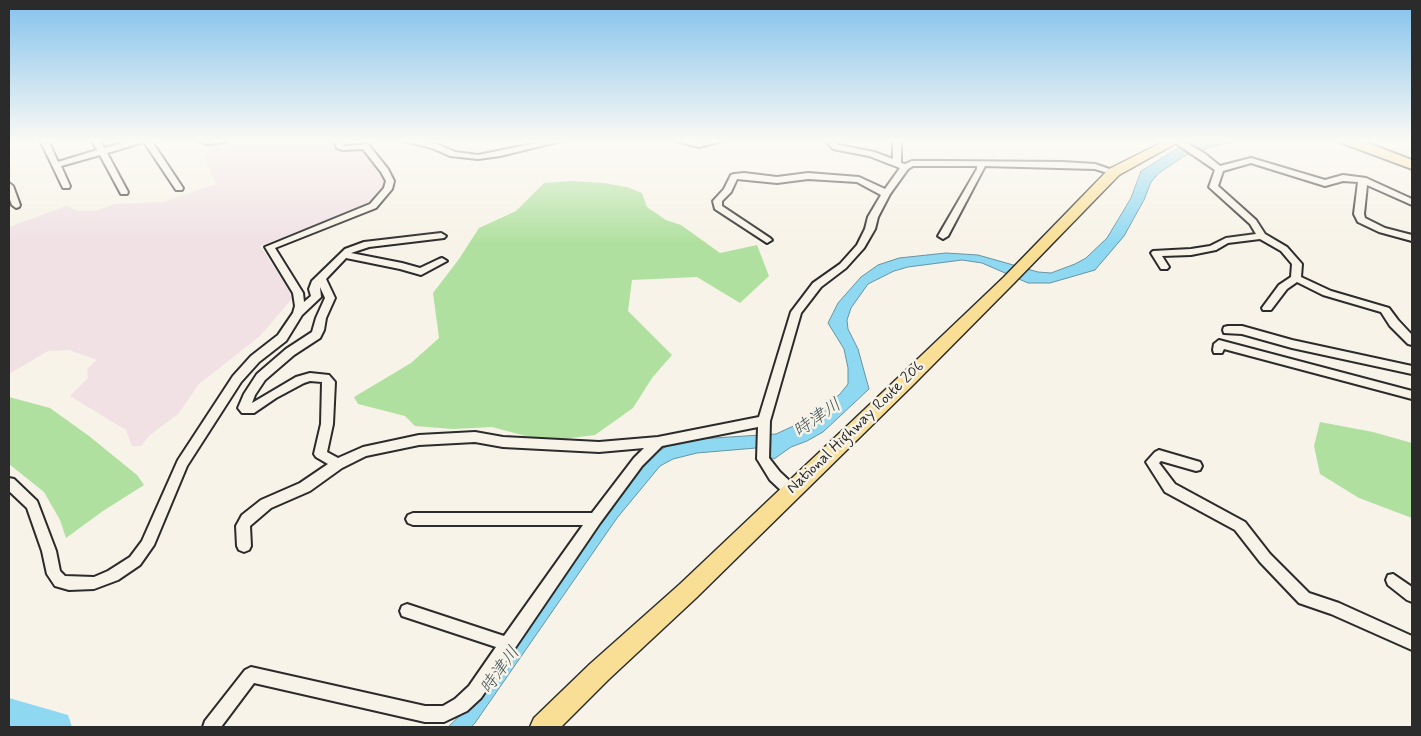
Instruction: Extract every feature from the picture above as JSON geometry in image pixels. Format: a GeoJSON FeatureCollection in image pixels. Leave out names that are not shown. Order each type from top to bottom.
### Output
{"type":"FeatureCollection","features":[{"type":"Feature","properties":{"kind":"highway","name":"National Highway Route 206"},"geometry":{"type":"LineString","coordinates":[[543,727],[1009,280],[1112,174]]}},
{"type":"Feature","properties":{"kind":"street"},"geometry":{"type":"LineString","coordinates":[[60,174],[66,186]]}},
{"type":"Feature","properties":{"kind":"street"},"geometry":{"type":"LineString","coordinates":[[114,174],[124,192]]}},
{"type":"Feature","properties":{"kind":"street"},"geometry":{"type":"LineString","coordinates":[[168,174],[179,188]]}},
{"type":"Feature","properties":{"kind":"street"},"geometry":{"type":"LineString","coordinates":[[298,314],[300,306],[298,292],[270,247],[372,206],[380,200],[388,188],[390,181],[387,174]]}},
{"type":"Feature","properties":{"kind":"street"},"geometry":{"type":"LineString","coordinates":[[791,491],[775,476],[763,459],[764,421],[796,312],[817,285],[843,266],[861,246],[870,229],[873,217],[897,174]]}},
{"type":"Feature","properties":{"kind":"street"},"geometry":{"type":"LineString","coordinates":[[943,236],[978,174]]}},
{"type":"Feature","properties":{"kind":"street"},"geometry":{"type":"LineString","coordinates":[[1217,174],[1213,187],[1253,222],[1262,236],[1284,249],[1297,264],[1296,278]]}},
{"type":"Feature","properties":{"kind":"street"},"geometry":{"type":"LineString","coordinates":[[1297,174],[1325,183],[1343,178],[1363,180],[1412,202]]}},
{"type":"Feature","properties":{"kind":"street"},"geometry":{"type":"LineString","coordinates":[[767,240],[718,207],[717,201],[728,190],[734,177],[744,176],[777,180],[808,176],[859,180],[878,188],[886,194]]}},
{"type":"Feature","properties":{"kind":"street"},"geometry":{"type":"LineString","coordinates":[[1363,180],[1358,214],[1361,220],[1382,230],[1412,238]]}},
{"type":"Feature","properties":{"kind":"street"},"geometry":{"type":"LineString","coordinates":[[9,186],[16,205]]}},
{"type":"Feature","properties":{"kind":"street"},"geometry":{"type":"LineString","coordinates":[[9,483],[32,505],[49,551],[54,574],[60,581],[81,585],[94,583],[113,576],[134,561],[147,545],[182,464],[237,379],[255,360],[282,338],[298,314],[316,297],[314,289],[321,278],[348,251],[367,244],[441,236]]}},
{"type":"Feature","properties":{"kind":"street"},"geometry":{"type":"LineString","coordinates":[[1164,266],[1156,253],[1191,252],[1213,248],[1226,241],[1262,236]]}},
{"type":"Feature","properties":{"kind":"street"},"geometry":{"type":"LineString","coordinates":[[344,255],[402,266],[420,274],[442,262]]}},
{"type":"Feature","properties":{"kind":"street"},"geometry":{"type":"LineString","coordinates":[[365,259],[398,258]]}},
{"type":"Feature","properties":{"kind":"street"},"geometry":{"type":"LineString","coordinates":[[321,278],[330,298],[321,318],[316,336],[290,352],[261,377],[244,408],[250,410],[272,395],[300,380],[310,377],[325,378],[329,382],[327,424],[320,454],[338,464]]}},
{"type":"Feature","properties":{"kind":"street"},"geometry":{"type":"LineString","coordinates":[[1267,308],[1283,287],[1296,278]]}},
{"type":"Feature","properties":{"kind":"street"},"geometry":{"type":"LineString","coordinates":[[1296,278],[1327,293],[1385,310],[1394,323],[1412,341]]}},
{"type":"Feature","properties":{"kind":"street"},"geometry":{"type":"LineString","coordinates":[[1228,330],[1242,330],[1292,344],[1412,370]]}},
{"type":"Feature","properties":{"kind":"street"},"geometry":{"type":"LineString","coordinates":[[1218,350],[1219,344],[1412,395]]}},
{"type":"Feature","properties":{"kind":"street"},"geometry":{"type":"LineString","coordinates":[[244,546],[243,526],[247,519],[266,504],[305,486],[338,464],[363,452],[419,440],[475,437],[503,442],[599,447],[658,442],[764,421]]}},
{"type":"Feature","properties":{"kind":"street"},"geometry":{"type":"LineString","coordinates":[[211,727],[251,675],[425,714],[444,714],[461,705],[475,692],[595,519],[638,462],[658,442]]}},
{"type":"Feature","properties":{"kind":"street"},"geometry":{"type":"LineString","coordinates":[[1196,466],[1159,455],[1152,462],[1170,488],[1240,526],[1265,558],[1304,598],[1334,608],[1412,643]]}},
{"type":"Feature","properties":{"kind":"street"},"geometry":{"type":"LineString","coordinates":[[413,519],[595,519]]}},
{"type":"Feature","properties":{"kind":"street"},"geometry":{"type":"LineString","coordinates":[[1393,580],[1412,595]]}},
{"type":"Feature","properties":{"kind":"street"},"geometry":{"type":"LineString","coordinates":[[407,611],[507,644]]}},
{"type":"Feature","properties":{"kind":"shaded area"},"geometry":{"type":"Polygon","coordinates":[[[212,174],[379,174],[384,182],[384,191],[361,207],[260,246],[294,296],[260,336],[199,384],[178,414],[150,435],[141,446],[132,446],[126,430],[70,396],[88,378],[87,369],[97,360],[69,350],[48,351],[9,374],[9,227],[66,206],[78,211],[95,211],[115,204],[163,202],[216,184],[212,174]]]}},
{"type":"Feature","properties":{"kind":"green space"},"geometry":{"type":"Polygon","coordinates":[[[571,181],[604,183],[627,187],[642,193],[647,207],[666,220],[681,225],[720,253],[757,245],[769,276],[740,303],[697,277],[632,280],[628,311],[672,355],[652,378],[633,408],[595,435],[563,439],[537,439],[492,427],[453,429],[415,426],[405,416],[358,404],[354,397],[411,363],[439,338],[433,293],[459,259],[479,228],[516,211],[544,183],[571,181]]]}},
{"type":"Feature","properties":{"kind":"green space"},"geometry":{"type":"Polygon","coordinates":[[[9,397],[50,408],[89,436],[137,475],[144,485],[103,511],[66,538],[60,520],[44,492],[9,464],[9,397]]]}},
{"type":"Feature","properties":{"kind":"green space"},"geometry":{"type":"Polygon","coordinates":[[[1320,422],[1373,432],[1412,443],[1412,518],[1359,498],[1320,474],[1314,446],[1320,422]]]}},
{"type":"Feature","properties":{"kind":"water","name":"時津川"},"geometry":{"type":"Polygon","coordinates":[[[1140,174],[1158,174],[1151,182],[1144,200],[1124,236],[1095,270],[1050,283],[1028,283],[982,263],[962,260],[908,267],[894,271],[868,284],[851,308],[847,320],[848,329],[858,349],[869,389],[823,432],[791,447],[774,459],[756,448],[697,453],[673,459],[660,466],[617,518],[475,723],[471,727],[448,727],[470,706],[607,512],[651,456],[667,446],[683,440],[776,434],[811,418],[840,394],[848,384],[848,368],[844,349],[828,323],[838,303],[861,277],[878,265],[899,258],[946,253],[978,255],[1038,272],[1051,273],[1086,258],[1107,238],[1131,198],[1140,174]]]}},
{"type":"Feature","properties":{"kind":"waterway","name":"時津川"},"geometry":{"type":"LineString","coordinates":[[9,714],[56,727]]}}]}
